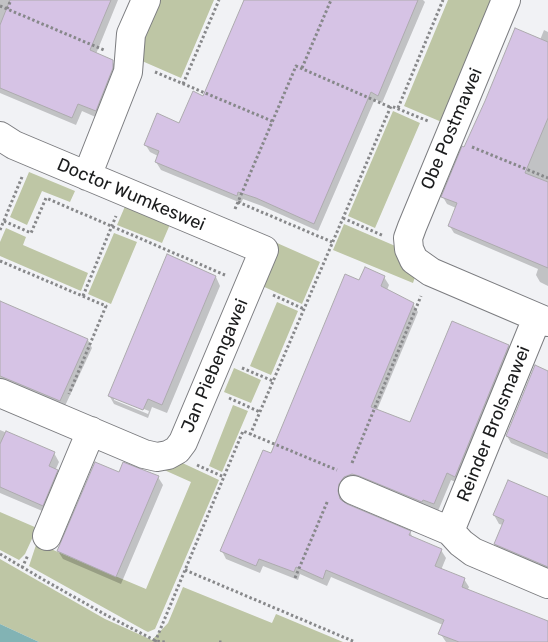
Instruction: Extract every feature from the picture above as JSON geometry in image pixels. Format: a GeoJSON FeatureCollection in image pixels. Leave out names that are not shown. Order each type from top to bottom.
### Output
{"type":"FeatureCollection","features":[{"type":"Feature","properties":{"kind":"street"},"geometry":{"type":"LineString","coordinates":[[87,176],[128,72],[132,34],[146,0]]}},
{"type":"Feature","properties":{"kind":"street","name":"Obe Postmawei"},"geometry":{"type":"LineString","coordinates":[[411,252],[412,227],[506,0]]}},
{"type":"Feature","properties":{"kind":"street","name":"Doctor Wumkeswei"},"geometry":{"type":"LineString","coordinates":[[0,136],[14,145],[264,250]]}},
{"type":"Feature","properties":{"kind":"street","name":"Jan Piebengawei"},"geometry":{"type":"LineString","coordinates":[[0,393],[144,454],[157,457],[168,455],[177,450],[183,442],[264,250]]}},
{"type":"Feature","properties":{"kind":"street"},"geometry":{"type":"LineString","coordinates":[[411,252],[431,272],[543,320]]}},
{"type":"Feature","properties":{"kind":"street","name":"Reinder Brolsmawei"},"geometry":{"type":"LineString","coordinates":[[450,531],[543,320]]}},
{"type":"Feature","properties":{"kind":"street"},"geometry":{"type":"LineString","coordinates":[[47,536],[91,431]]}},
{"type":"Feature","properties":{"kind":"street"},"geometry":{"type":"LineString","coordinates":[[343,481],[450,531],[473,552],[548,584]]}},
{"type":"Feature","properties":{"kind":"path"},"geometry":{"type":"LineString","coordinates":[[7,9],[11,0]]}},
{"type":"Feature","properties":{"kind":"path"},"geometry":{"type":"LineString","coordinates":[[219,0],[184,84],[272,122]]}},
{"type":"Feature","properties":{"kind":"path"},"geometry":{"type":"LineString","coordinates":[[302,68],[331,0]]}},
{"type":"Feature","properties":{"kind":"path"},"geometry":{"type":"LineString","coordinates":[[398,108],[443,0]]}},
{"type":"Feature","properties":{"kind":"path"},"geometry":{"type":"LineString","coordinates":[[0,6],[105,50]]}},
{"type":"Feature","properties":{"kind":"path"},"geometry":{"type":"LineString","coordinates":[[225,234],[296,66],[390,107],[398,108],[450,134],[548,178]]}},
{"type":"Feature","properties":{"kind":"path"},"geometry":{"type":"LineString","coordinates":[[250,435],[390,107]]}},
{"type":"Feature","properties":{"kind":"path"},"geometry":{"type":"LineString","coordinates":[[0,230],[33,153]]}},
{"type":"Feature","properties":{"kind":"path"},"geometry":{"type":"LineString","coordinates":[[83,296],[126,193]]}},
{"type":"Feature","properties":{"kind":"path"},"geometry":{"type":"LineString","coordinates":[[4,221],[31,233],[46,198],[304,309]]}},
{"type":"Feature","properties":{"kind":"path"},"geometry":{"type":"LineString","coordinates":[[238,202],[332,242]]}},
{"type":"Feature","properties":{"kind":"path"},"geometry":{"type":"LineString","coordinates":[[343,218],[399,243],[411,252]]}},
{"type":"Feature","properties":{"kind":"path"},"geometry":{"type":"LineString","coordinates":[[0,261],[106,306],[58,418]]}},
{"type":"Feature","properties":{"kind":"path"},"geometry":{"type":"LineString","coordinates":[[295,578],[343,481],[420,298]]}},
{"type":"Feature","properties":{"kind":"path"},"geometry":{"type":"LineString","coordinates":[[240,367],[274,381]]}},
{"type":"Feature","properties":{"kind":"path"},"geometry":{"type":"LineString","coordinates":[[227,398],[260,412]]}},
{"type":"Feature","properties":{"kind":"path"},"geometry":{"type":"LineString","coordinates":[[156,641],[243,432],[343,481]]}},
{"type":"Feature","properties":{"kind":"path"},"geometry":{"type":"LineString","coordinates":[[0,554],[156,641],[165,642]]}},
{"type":"Feature","properties":{"kind":"path"},"geometry":{"type":"LineString","coordinates":[[185,570],[355,642]]}},
{"type":"Feature","properties":{"kind":"path"},"geometry":{"type":"LineString","coordinates":[[219,642],[224,642]]}},
{"type":"Feature","properties":{"kind":"green space"},"geometry":{"type":"Polygon","coordinates":[[[158,0],[214,0],[181,78],[142,61],[145,34],[158,0]]]}},
{"type":"Feature","properties":{"kind":"green space"},"geometry":{"type":"Polygon","coordinates":[[[448,0],[496,0],[444,123],[404,106],[448,0]]]}},
{"type":"Feature","properties":{"kind":"green space"},"geometry":{"type":"Polygon","coordinates":[[[393,111],[420,123],[375,228],[348,216],[393,111]]]}},
{"type":"Feature","properties":{"kind":"green space"},"geometry":{"type":"Polygon","coordinates":[[[29,172],[75,191],[70,202],[42,191],[27,225],[10,217],[29,172]]]}},
{"type":"Feature","properties":{"kind":"green space"},"geometry":{"type":"Polygon","coordinates":[[[126,204],[171,222],[162,243],[117,225],[126,204]]]}},
{"type":"Feature","properties":{"kind":"green space"},"geometry":{"type":"Polygon","coordinates":[[[344,224],[400,248],[416,274],[413,283],[333,250],[344,224]]]}},
{"type":"Feature","properties":{"kind":"green space"},"geometry":{"type":"Polygon","coordinates":[[[6,228],[26,237],[23,245],[88,273],[81,291],[0,256],[0,242],[6,228]]]}},
{"type":"Feature","properties":{"kind":"green space"},"geometry":{"type":"Polygon","coordinates":[[[114,233],[137,242],[111,304],[88,294],[114,233]]]}},
{"type":"Feature","properties":{"kind":"green space"},"geometry":{"type":"Polygon","coordinates":[[[277,243],[320,262],[302,304],[260,285],[277,243]]]}},
{"type":"Feature","properties":{"kind":"green space"},"geometry":{"type":"Polygon","coordinates":[[[277,302],[298,311],[271,375],[250,366],[277,302]]]}},
{"type":"Feature","properties":{"kind":"green space"},"geometry":{"type":"Polygon","coordinates":[[[234,368],[261,380],[251,403],[224,392],[234,368]]]}},
{"type":"Feature","properties":{"kind":"green space"},"geometry":{"type":"Polygon","coordinates":[[[233,405],[248,411],[222,472],[209,466],[233,405]]]}},
{"type":"Feature","properties":{"kind":"green space"},"geometry":{"type":"Polygon","coordinates":[[[176,460],[219,480],[155,629],[148,632],[29,566],[36,545],[39,544],[146,589],[191,482],[153,465],[176,460]]]}},
{"type":"Feature","properties":{"kind":"green space"},"geometry":{"type":"Polygon","coordinates":[[[0,512],[37,528],[25,554],[19,560],[0,550],[0,512]]]}},
{"type":"Feature","properties":{"kind":"green space"},"geometry":{"type":"Polygon","coordinates":[[[0,559],[105,619],[152,640],[168,623],[183,587],[272,623],[276,614],[343,642],[39,642],[0,624],[0,559]]]}},
{"type":"Feature","properties":{"kind":"water"},"geometry":{"type":"Polygon","coordinates":[[[0,624],[39,642],[0,642],[0,624]]]}},
{"type":"Feature","properties":{"kind":"building"},"geometry":{"type":"Polygon","coordinates":[[[10,0],[111,0],[90,50],[113,60],[113,68],[96,111],[78,104],[72,118],[0,88],[0,25],[10,0]]]}},
{"type":"Feature","properties":{"kind":"building"},"geometry":{"type":"Polygon","coordinates":[[[244,0],[418,0],[378,96],[371,92],[314,224],[256,198],[238,192],[237,196],[155,162],[159,151],[144,145],[157,113],[179,123],[193,91],[203,96],[244,0]]]}},
{"type":"Feature","properties":{"kind":"building"},"geometry":{"type":"Polygon","coordinates":[[[515,28],[548,42],[548,118],[525,173],[548,182],[548,268],[448,226],[457,203],[441,197],[462,146],[464,147],[485,101],[515,28]]]}},
{"type":"Feature","properties":{"kind":"building"},"geometry":{"type":"Polygon","coordinates":[[[167,254],[216,276],[162,405],[148,399],[143,410],[108,396],[167,254]]]}},
{"type":"Feature","properties":{"kind":"building"},"geometry":{"type":"Polygon","coordinates":[[[365,267],[385,276],[381,286],[414,303],[371,407],[410,422],[452,321],[509,345],[455,477],[447,473],[434,504],[423,500],[422,502],[352,474],[344,477],[339,484],[340,499],[347,504],[411,531],[409,535],[442,549],[435,566],[465,578],[462,587],[548,621],[548,642],[459,642],[438,634],[444,620],[326,570],[323,579],[296,567],[294,572],[259,559],[256,566],[220,551],[263,450],[271,453],[345,274],[359,280],[365,267]]]}},
{"type":"Feature","properties":{"kind":"building"},"geometry":{"type":"Polygon","coordinates":[[[0,301],[88,339],[60,401],[0,376],[0,301]]]}},
{"type":"Feature","properties":{"kind":"building"},"geometry":{"type":"Polygon","coordinates":[[[535,365],[548,371],[548,454],[506,436],[535,365]]]}},
{"type":"Feature","properties":{"kind":"building"},"geometry":{"type":"Polygon","coordinates":[[[6,431],[55,452],[49,466],[58,470],[43,506],[0,487],[0,444],[6,431]]]}},
{"type":"Feature","properties":{"kind":"building"},"geometry":{"type":"Polygon","coordinates":[[[95,462],[119,472],[123,462],[159,476],[116,577],[57,551],[95,462]]]}},
{"type":"Feature","properties":{"kind":"building"},"geometry":{"type":"Polygon","coordinates":[[[508,480],[548,497],[548,567],[494,544],[504,520],[493,515],[508,480]]]}}]}
